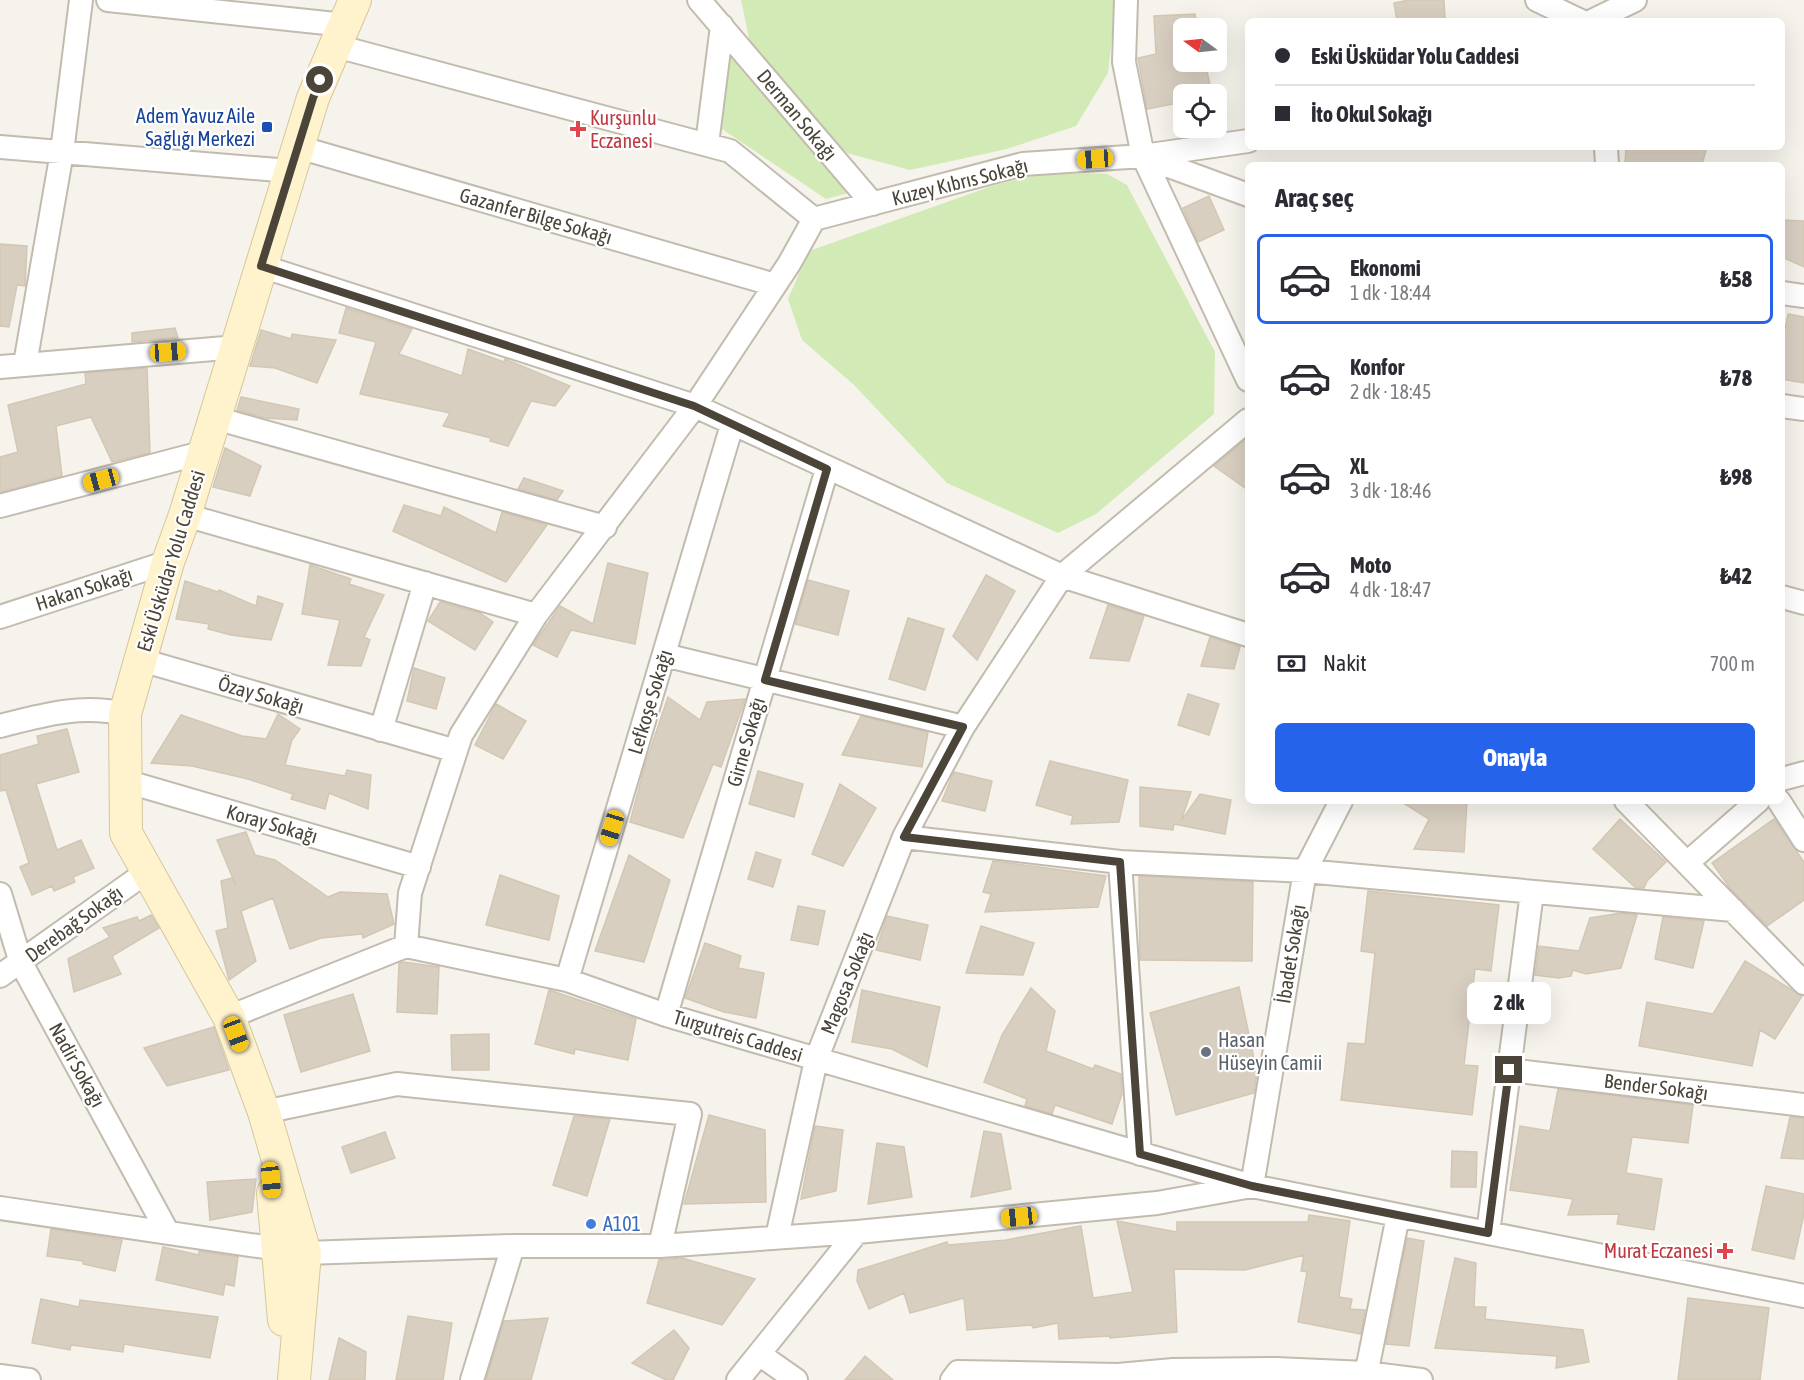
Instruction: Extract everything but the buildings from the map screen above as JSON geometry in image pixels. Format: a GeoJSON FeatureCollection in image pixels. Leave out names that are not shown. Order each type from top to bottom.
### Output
{"type":"FeatureCollection","features":[{"type":"Feature","properties":{"kind":"street"},"geometry":{"type":"LineString","coordinates":[[25,364],[62,152],[81,0]]}},
{"type":"Feature","properties":{"kind":"street"},"geometry":{"type":"LineString","coordinates":[[108,0],[346,24],[730,151],[814,219],[775,285],[694,406],[605,527],[536,615],[461,735],[410,893],[406,946],[229,1017]]}},
{"type":"Feature","properties":{"kind":"street","name":"Derman Sokağı"},"geometry":{"type":"LineString","coordinates":[[699,0],[873,204]]}},
{"type":"Feature","properties":{"kind":"street"},"geometry":{"type":"LineString","coordinates":[[1126,0],[1124,62],[1143,156],[1245,374]]}},
{"type":"Feature","properties":{"kind":"street"},"geometry":{"type":"LineString","coordinates":[[1537,0],[1575,18]]}},
{"type":"Feature","properties":{"kind":"street"},"geometry":{"type":"LineString","coordinates":[[1598,18],[1635,0]]}},
{"type":"Feature","properties":{"kind":"street","name":"Eski Üsküdar Yolu Caddesi"},"geometry":{"type":"LineString","coordinates":[[291,1380],[292,1250],[264,1112],[229,1017],[126,833],[124,714],[168,562],[205,452],[313,98],[346,24]]}},
{"type":"Feature","properties":{"kind":"street"},"geometry":{"type":"LineString","coordinates":[[706,144],[722,26]]}},
{"type":"Feature","properties":{"kind":"street","name":"Kuzey Kıbrıs Sokağı"},"geometry":{"type":"LineString","coordinates":[[814,219],[1023,164],[1143,156],[1245,141]]}},
{"type":"Feature","properties":{"kind":"street","name":"Gazanfer Bilge Sokağı"},"geometry":{"type":"LineString","coordinates":[[0,147],[62,152],[294,159],[775,285]]}},
{"type":"Feature","properties":{"kind":"street"},"geometry":{"type":"LineString","coordinates":[[1143,156],[1245,194]]}},
{"type":"Feature","properties":{"kind":"street"},"geometry":{"type":"LineString","coordinates":[[261,266],[694,406],[1062,576],[1245,634]]}},
{"type":"Feature","properties":{"kind":"street"},"geometry":{"type":"LineString","coordinates":[[1785,293],[1804,296]]}},
{"type":"Feature","properties":{"kind":"street"},"geometry":{"type":"LineString","coordinates":[[0,367],[237,347]]}},
{"type":"Feature","properties":{"kind":"street"},"geometry":{"type":"LineString","coordinates":[[1785,407],[1804,410]]}},
{"type":"Feature","properties":{"kind":"street"},"geometry":{"type":"LineString","coordinates":[[215,418],[605,527]]}},
{"type":"Feature","properties":{"kind":"street","name":"Magosa Sokağı"},"geometry":{"type":"LineString","coordinates":[[777,1237],[816,1059],[904,837],[963,727],[1062,576],[1245,423]]}},
{"type":"Feature","properties":{"kind":"street","name":"Lefkoşe Sokağı"},"geometry":{"type":"LineString","coordinates":[[567,980],[732,425]]}},
{"type":"Feature","properties":{"kind":"street"},"geometry":{"type":"LineString","coordinates":[[0,506],[205,452]]}},
{"type":"Feature","properties":{"kind":"street","name":"Girne Sokağı"},"geometry":{"type":"LineString","coordinates":[[666,1015],[827,469]]}},
{"type":"Feature","properties":{"kind":"street"},"geometry":{"type":"LineString","coordinates":[[185,515],[536,615]]}},
{"type":"Feature","properties":{"kind":"street","name":"Hakan Sokağı"},"geometry":{"type":"LineString","coordinates":[[0,617],[168,562]]}},
{"type":"Feature","properties":{"kind":"street"},"geometry":{"type":"LineString","coordinates":[[381,730],[425,583]]}},
{"type":"Feature","properties":{"kind":"street"},"geometry":{"type":"LineString","coordinates":[[1785,598],[1804,603]]}},
{"type":"Feature","properties":{"kind":"street"},"geometry":{"type":"LineString","coordinates":[[664,655],[963,727]]}},
{"type":"Feature","properties":{"kind":"street","name":"Özay Sokağı"},"geometry":{"type":"LineString","coordinates":[[141,660],[456,751]]}},
{"type":"Feature","properties":{"kind":"street"},"geometry":{"type":"LineString","coordinates":[[0,726],[69,709],[87,708],[124,714]]}},
{"type":"Feature","properties":{"kind":"street"},"geometry":{"type":"LineString","coordinates":[[1785,778],[1804,773]]}},
{"type":"Feature","properties":{"kind":"street","name":"Koray Sokağı"},"geometry":{"type":"LineString","coordinates":[[125,781],[419,867]]}},
{"type":"Feature","properties":{"kind":"street","name":"İbadet Sokağı"},"geometry":{"type":"LineString","coordinates":[[1252,1186],[1305,871],[1339,804]]}},
{"type":"Feature","properties":{"kind":"street"},"geometry":{"type":"LineString","coordinates":[[1629,804],[1804,983]]}},
{"type":"Feature","properties":{"kind":"street"},"geometry":{"type":"LineString","coordinates":[[1687,863],[1755,804]]}},
{"type":"Feature","properties":{"kind":"street"},"geometry":{"type":"LineString","coordinates":[[1781,804],[1804,840]]}},
{"type":"Feature","properties":{"kind":"street"},"geometry":{"type":"LineString","coordinates":[[904,837],[1120,862],[1305,871],[1733,910]]}},
{"type":"Feature","properties":{"kind":"street"},"geometry":{"type":"LineString","coordinates":[[1120,862],[1140,1154]]}},
{"type":"Feature","properties":{"kind":"street","name":"Derebağ Sokağı"},"geometry":{"type":"LineString","coordinates":[[0,976],[148,871]]}},
{"type":"Feature","properties":{"kind":"street"},"geometry":{"type":"LineString","coordinates":[[1488,1233],[1532,892]]}},
{"type":"Feature","properties":{"kind":"street","name":"Nadir Sokağı"},"geometry":{"type":"LineString","coordinates":[[0,894],[21,963],[166,1231]]}},
{"type":"Feature","properties":{"kind":"street","name":"Turgutreis Caddesi"},"geometry":{"type":"LineString","coordinates":[[406,946],[567,980],[666,1015],[1252,1186],[1804,1296]]}},
{"type":"Feature","properties":{"kind":"street","name":"Bender Sokağı"},"geometry":{"type":"LineString","coordinates":[[1509,1070],[1804,1105]]}},
{"type":"Feature","properties":{"kind":"street"},"geometry":{"type":"LineString","coordinates":[[264,1112],[397,1084],[690,1114],[660,1246]]}},
{"type":"Feature","properties":{"kind":"street"},"geometry":{"type":"LineString","coordinates":[[0,1208],[292,1250],[660,1246],[857,1232],[1157,1203],[1252,1186]]}},
{"type":"Feature","properties":{"kind":"street"},"geometry":{"type":"LineString","coordinates":[[1365,1376],[1398,1216]]}},
{"type":"Feature","properties":{"kind":"street"},"geometry":{"type":"LineString","coordinates":[[738,1380],[857,1232]]}},
{"type":"Feature","properties":{"kind":"street"},"geometry":{"type":"LineString","coordinates":[[472,1380],[513,1246]]}},
{"type":"Feature","properties":{"kind":"street"},"geometry":{"type":"LineString","coordinates":[[759,1354],[796,1380]]}},
{"type":"Feature","properties":{"kind":"street"},"geometry":{"type":"LineString","coordinates":[[952,1380],[958,1372],[1118,1375],[1173,1370],[1276,1369],[1421,1380]]}},
{"type":"Feature","properties":{"kind":"street"},"geometry":{"type":"LineString","coordinates":[[0,1376],[29,1380]]}},
{"type":"Feature","properties":{"kind":"green space"},"geometry":{"type":"Polygon","coordinates":[[[741,0],[1116,0],[1108,73],[1076,126],[1007,149],[910,170],[847,153],[753,58],[741,0]]]}},
{"type":"Feature","properties":{"kind":"green space"},"geometry":{"type":"Polygon","coordinates":[[[732,54],[852,192],[826,199],[716,125],[732,54]]]}},
{"type":"Feature","properties":{"kind":"green space"},"geometry":{"type":"Polygon","coordinates":[[[1043,173],[1107,174],[1127,185],[1215,352],[1214,414],[1096,514],[1058,533],[947,483],[853,384],[802,340],[788,299],[809,251],[992,186],[1043,173]]]}},
{"type":"Feature","properties":{"kind":"place","name":"Adem Yavuz Aile Sağlığı Merkezi"},"geometry":{"type":"Point","coordinates":[267,127]}},
{"type":"Feature","properties":{"kind":"place","name":"Kurşunlu Eczanesi"},"geometry":{"type":"Point","coordinates":[578,129]}},
{"type":"Feature","properties":{"kind":"place","name":"Hasan Hüseyin Camii"},"geometry":{"type":"Point","coordinates":[1206,1052]}},
{"type":"Feature","properties":{"kind":"place","name":"A101"},"geometry":{"type":"Point","coordinates":[591,1224]}},
{"type":"Feature","properties":{"kind":"place","name":"Murat Eczanesi"},"geometry":{"type":"Point","coordinates":[1725,1251]}},
{"type":"Feature","properties":{"kind":"route"},"geometry":{"type":"LineString","coordinates":[[320,80],[261,266],[694,406],[827,469],[765,680],[929,721],[963,727],[904,837],[1120,862],[1140,1154],[1252,1186],[1488,1233],[1509,1070]]}}]}
